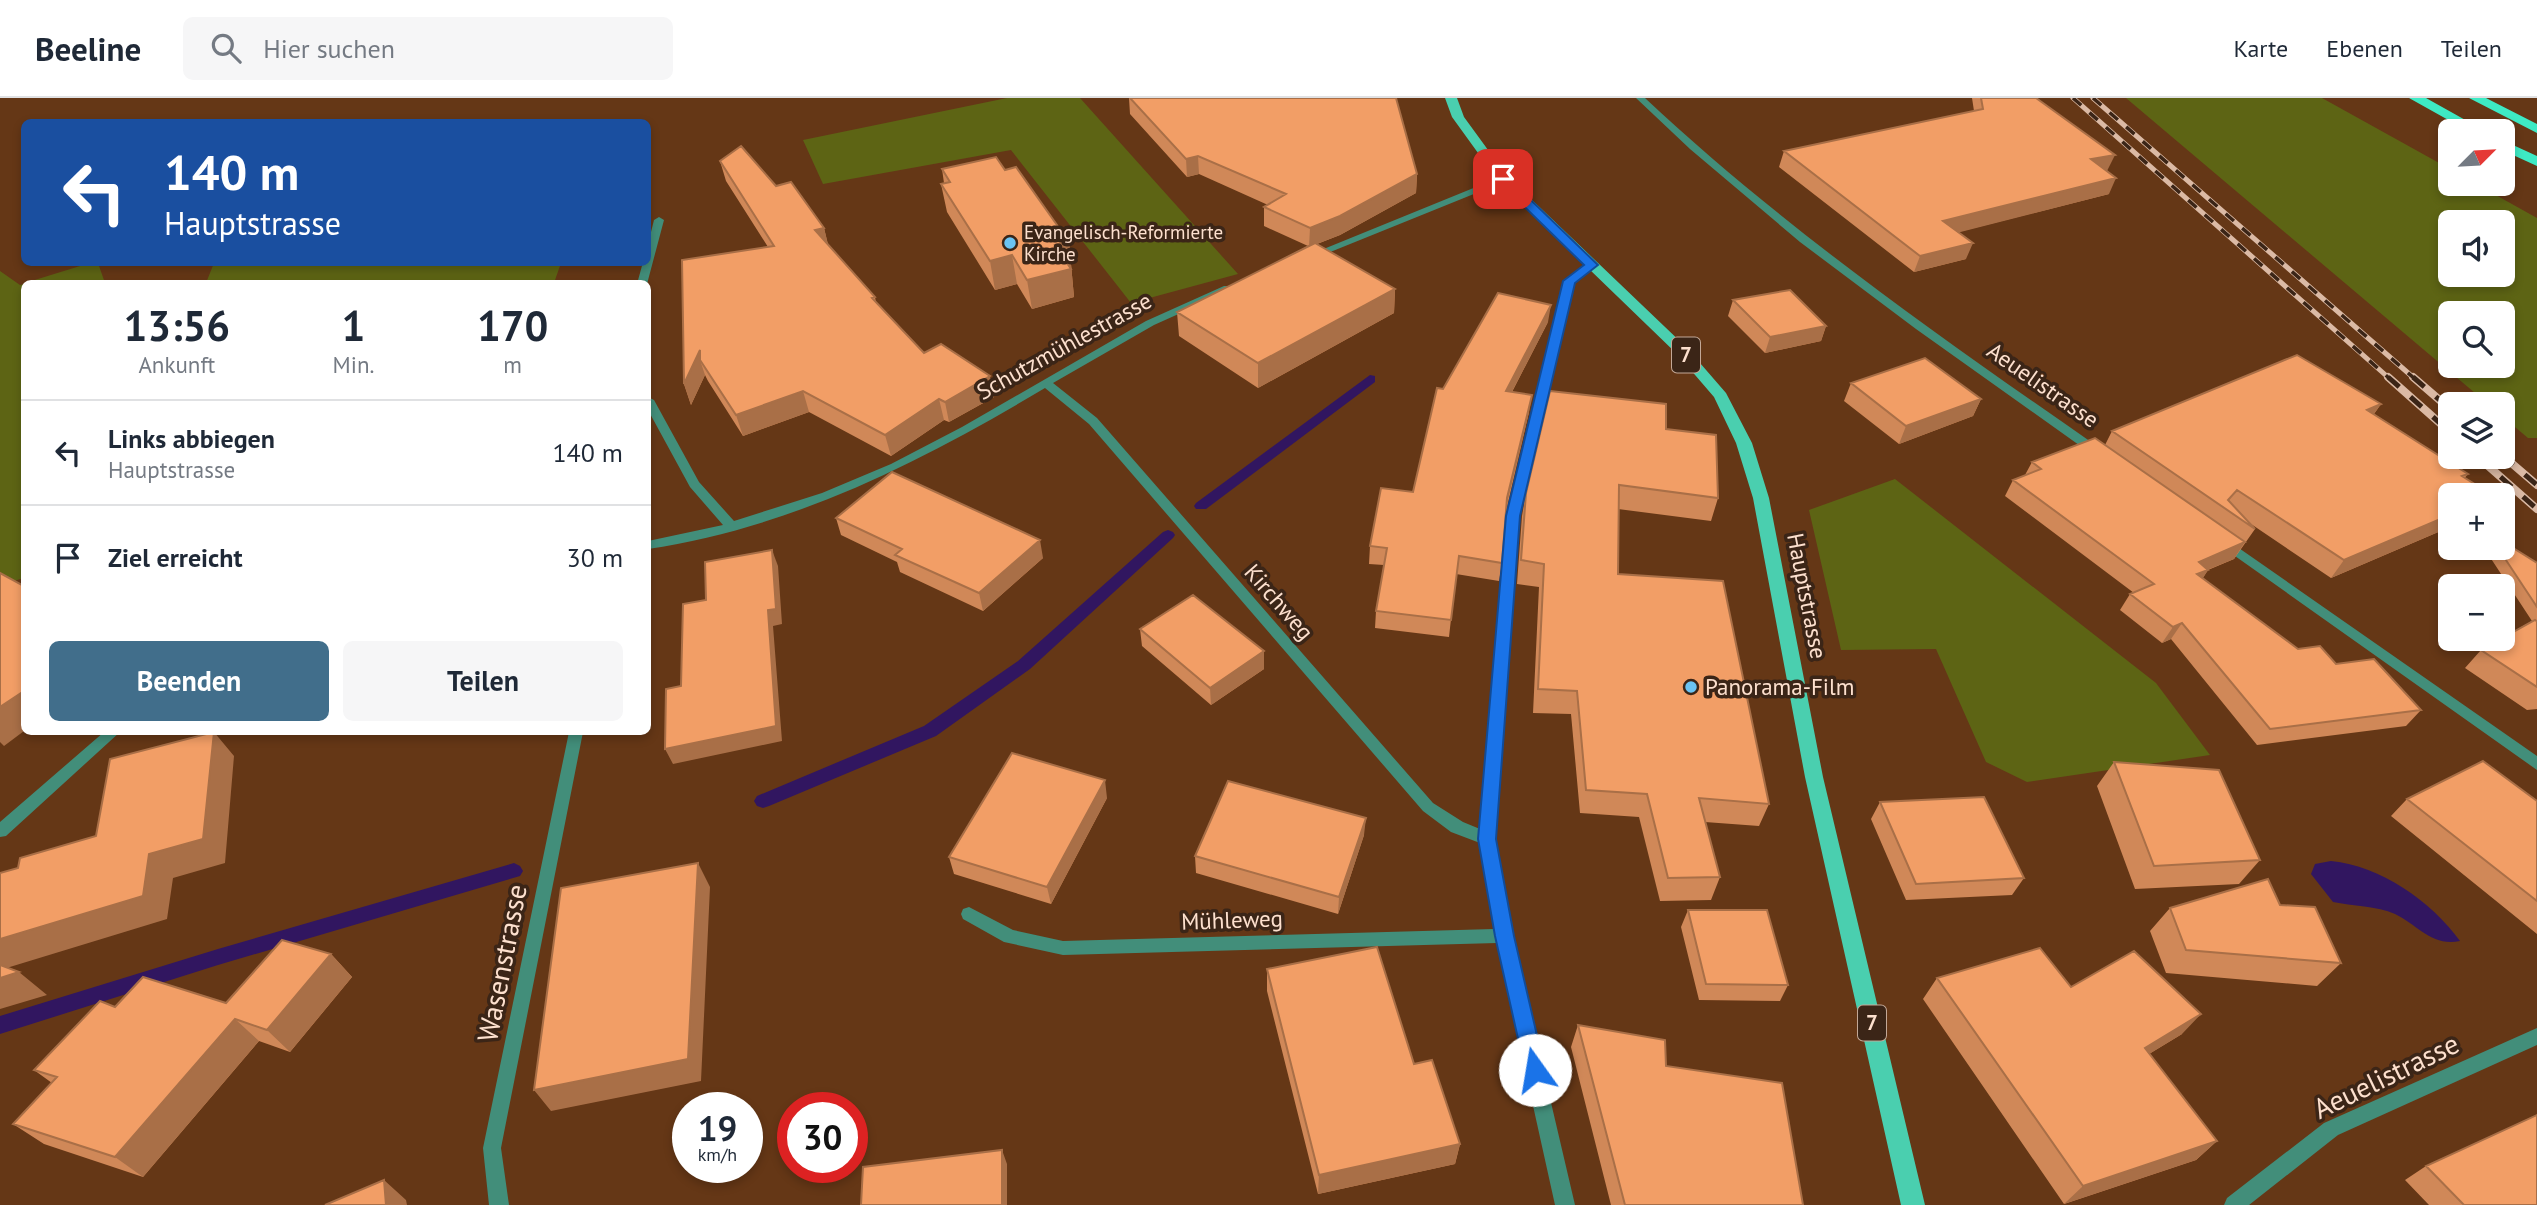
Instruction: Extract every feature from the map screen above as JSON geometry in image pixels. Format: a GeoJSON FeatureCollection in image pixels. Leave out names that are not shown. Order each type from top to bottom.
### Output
{"type":"FeatureCollection","features":[{"type":"Feature","properties":{"kind":"highway"},"geometry":{"type":"LineString","coordinates":[[2416,98],[2455,119]]}},
{"type":"Feature","properties":{"kind":"highway"},"geometry":{"type":"LineString","coordinates":[[2476,98],[2537,130]]}},
{"type":"Feature","properties":{"kind":"highway"},"geometry":{"type":"LineString","coordinates":[[2515,151],[2537,162]]}},
{"type":"Feature","properties":{"kind":"main road","name":"Hauptstrasse"},"geometry":{"type":"LineString","coordinates":[[1451,98],[1458,117],[1503,179],[1682,351],[1713,387],[1744,443],[1761,498],[1814,777],[1913,1205]]}},
{"type":"Feature","properties":{"kind":"street","name":"Aeuelistrasse"},"geometry":{"type":"LineString","coordinates":[[1640,98],[1723,176],[1799,237],[1959,356],[2109,461]]}},
{"type":"Feature","properties":{"kind":"street"},"geometry":{"type":"LineString","coordinates":[[1291,264],[1503,179]]}},
{"type":"Feature","properties":{"kind":"street"},"geometry":{"type":"LineString","coordinates":[[651,250],[659,220]]}},
{"type":"Feature","properties":{"kind":"street"},"geometry":{"type":"LineString","coordinates":[[1565,1205],[1504,936],[1487,839],[1513,516],[1569,281],[1592,265]]}},
{"type":"Feature","properties":{"kind":"street","name":"Schutzmühlestrasse"},"geometry":{"type":"LineString","coordinates":[[651,548],[733,528],[907,460],[1132,331],[1240,284]]}},
{"type":"Feature","properties":{"kind":"street","name":"Kirchweg"},"geometry":{"type":"LineString","coordinates":[[1045,383],[1093,421],[1428,807],[1457,827],[1487,839]]}},
{"type":"Feature","properties":{"kind":"street"},"geometry":{"type":"LineString","coordinates":[[651,405],[694,484],[733,528]]}},
{"type":"Feature","properties":{"kind":"street"},"geometry":{"type":"LineString","coordinates":[[2209,531],[2537,764]]}},
{"type":"Feature","properties":{"kind":"street"},"geometry":{"type":"LineString","coordinates":[[0,831],[110,735]]}},
{"type":"Feature","properties":{"kind":"street","name":"Wasenstrasse"},"geometry":{"type":"LineString","coordinates":[[499,1205],[492,1148],[575,735]]}},
{"type":"Feature","properties":{"kind":"street","name":"Mühleweg"},"geometry":{"type":"LineString","coordinates":[[969,914],[1010,937],[1063,948],[1504,936]]}},
{"type":"Feature","properties":{"kind":"street","name":"Aeuelistrasse"},"geometry":{"type":"LineString","coordinates":[[2234,1205],[2331,1129],[2537,1036]]}},
{"type":"Feature","properties":{"kind":"green space"},"geometry":{"type":"Polygon","coordinates":[[[1007,98],[1080,98],[1238,274],[1131,303],[1011,150],[823,184],[803,140],[1007,98]]]}},
{"type":"Feature","properties":{"kind":"green space"},"geometry":{"type":"Polygon","coordinates":[[[2126,98],[2322,98],[2438,162],[2438,196],[2498,196],[2537,218],[2537,438],[2528,438],[2515,427],[2515,392],[2474,392],[2457,378],[2515,378],[2515,301],[2438,301],[2438,362],[2126,98]]]}},
{"type":"Feature","properties":{"kind":"green space"},"geometry":{"type":"Polygon","coordinates":[[[80,266],[99,266],[104,280],[35,280],[80,266]]]}},
{"type":"Feature","properties":{"kind":"green space"},"geometry":{"type":"Polygon","coordinates":[[[212,266],[560,266],[555,280],[207,280],[212,266]]]}},
{"type":"Feature","properties":{"kind":"green space"},"geometry":{"type":"Polygon","coordinates":[[[0,271],[21,285],[21,579],[0,585],[0,271]]]}},
{"type":"Feature","properties":{"kind":"green space"},"geometry":{"type":"Polygon","coordinates":[[[1895,479],[2156,683],[2210,755],[2027,782],[1986,762],[1936,649],[1841,650],[1809,510],[1895,479]]]}},
{"type":"Feature","properties":{"kind":"shaded area"},"geometry":{"type":"Polygon","coordinates":[[[2331,861],[2368,870],[2403,888],[2435,912],[2460,941],[2433,938],[2388,911],[2333,902],[2311,874],[2315,864],[2331,861]]]}},
{"type":"Feature","properties":{"kind":"building"},"geometry":{"type":"Polygon","coordinates":[[[1130,98],[1396,98],[1417,174],[1340,216],[1310,228],[1264,207],[1286,194],[1198,156],[1186,159],[1130,98]]]}},
{"type":"Feature","properties":{"kind":"building"},"geometry":{"type":"Polygon","coordinates":[[[1981,98],[2036,98],[2115,155],[2091,159],[2116,178],[1943,221],[1973,243],[1920,256],[1784,151],[1983,109],[1981,98]]]}},
{"type":"Feature","properties":{"kind":"building"},"geometry":{"type":"Polygon","coordinates":[[[741,146],[776,186],[791,182],[824,228],[815,230],[875,297],[872,298],[924,353],[941,344],[990,376],[945,402],[939,399],[885,435],[803,391],[736,415],[700,360],[700,350],[684,384],[682,260],[774,246],[720,161],[741,146]]]}},
{"type":"Feature","properties":{"kind":"building","name":"Evangelisch-Reformierte Kirche"},"geometry":{"type":"Polygon","coordinates":[[[996,157],[1005,170],[1016,167],[1069,242],[1055,245],[1071,269],[1027,280],[1012,255],[990,261],[941,184],[950,182],[942,169],[996,157]]]}},
{"type":"Feature","properties":{"kind":"building"},"geometry":{"type":"Polygon","coordinates":[[[1315,243],[1395,289],[1258,363],[1177,312],[1315,243]]]}},
{"type":"Feature","properties":{"kind":"building"},"geometry":{"type":"Polygon","coordinates":[[[1790,290],[1826,326],[1770,337],[1733,300],[1790,290]]]}},
{"type":"Feature","properties":{"kind":"building"},"geometry":{"type":"Polygon","coordinates":[[[1498,293],[1551,305],[1506,391],[1532,395],[1507,498],[1502,563],[1459,556],[1451,620],[1376,611],[1387,548],[1370,546],[1381,488],[1413,492],[1437,388],[1443,389],[1498,293]]]}},
{"type":"Feature","properties":{"kind":"building"},"geometry":{"type":"Polygon","coordinates":[[[2297,355],[2381,404],[2367,410],[2438,455],[2438,469],[2460,469],[2468,474],[2462,476],[2473,483],[2438,483],[2438,520],[2344,560],[2237,490],[2228,500],[2255,529],[2112,431],[2297,355]]]}},
{"type":"Feature","properties":{"kind":"building"},"geometry":{"type":"Polygon","coordinates":[[[1925,358],[1981,399],[1906,426],[1851,383],[1925,358]]]}},
{"type":"Feature","properties":{"kind":"building"},"geometry":{"type":"Polygon","coordinates":[[[1550,391],[1666,404],[1666,429],[1716,435],[1718,498],[1619,485],[1618,574],[1723,581],[1769,804],[1699,798],[1720,877],[1668,878],[1647,794],[1586,790],[1577,691],[1538,689],[1544,564],[1521,560],[1526,493],[1550,391]]]}},
{"type":"Feature","properties":{"kind":"building"},"geometry":{"type":"Polygon","coordinates":[[[2095,438],[2245,542],[2199,562],[2208,570],[2197,574],[2298,649],[2320,646],[2336,664],[2374,659],[2421,710],[2270,729],[2182,623],[2173,627],[2130,594],[2154,584],[2013,480],[2041,469],[2032,462],[2095,438]]]}},
{"type":"Feature","properties":{"kind":"building"},"geometry":{"type":"Polygon","coordinates":[[[892,472],[1040,540],[979,593],[895,555],[902,549],[836,518],[892,472]]]}},
{"type":"Feature","properties":{"kind":"building"},"geometry":{"type":"Polygon","coordinates":[[[2515,549],[2537,563],[2537,607],[2506,560],[2515,560],[2515,549]]]}},
{"type":"Feature","properties":{"kind":"building"},"geometry":{"type":"Polygon","coordinates":[[[772,550],[776,609],[768,610],[776,726],[665,749],[666,689],[681,686],[683,604],[706,600],[705,562],[772,550]]]}},
{"type":"Feature","properties":{"kind":"building"},"geometry":{"type":"Polygon","coordinates":[[[0,573],[21,584],[21,693],[0,707],[0,573]]]}},
{"type":"Feature","properties":{"kind":"building"},"geometry":{"type":"Polygon","coordinates":[[[1193,595],[1264,651],[1210,688],[1140,629],[1193,595]]]}},
{"type":"Feature","properties":{"kind":"building"},"geometry":{"type":"Polygon","coordinates":[[[2537,621],[2537,687],[2483,651],[2515,651],[2515,631],[2537,621]]]}},
{"type":"Feature","properties":{"kind":"building"},"geometry":{"type":"Polygon","coordinates":[[[202,735],[214,735],[203,839],[149,854],[143,896],[0,939],[0,873],[18,868],[20,858],[96,836],[110,759],[202,735]]]}},
{"type":"Feature","properties":{"kind":"building"},"geometry":{"type":"Polygon","coordinates":[[[1012,753],[1105,780],[1047,887],[949,857],[1012,753]]]}},
{"type":"Feature","properties":{"kind":"building"},"geometry":{"type":"Polygon","coordinates":[[[2483,761],[2537,801],[2537,901],[2407,799],[2483,761]]]}},
{"type":"Feature","properties":{"kind":"building"},"geometry":{"type":"Polygon","coordinates":[[[2114,762],[2219,770],[2260,860],[2154,866],[2114,762]]]}},
{"type":"Feature","properties":{"kind":"building"},"geometry":{"type":"Polygon","coordinates":[[[1228,781],[1366,818],[1339,897],[1195,856],[1228,781]]]}},
{"type":"Feature","properties":{"kind":"building"},"geometry":{"type":"Polygon","coordinates":[[[1984,797],[2024,878],[1916,884],[1880,802],[1984,797]]]}},
{"type":"Feature","properties":{"kind":"building"},"geometry":{"type":"Polygon","coordinates":[[[698,863],[688,1059],[534,1090],[561,888],[698,863]]]}},
{"type":"Feature","properties":{"kind":"building"},"geometry":{"type":"Polygon","coordinates":[[[2268,879],[2280,905],[2315,907],[2341,963],[2186,950],[2170,908],[2268,879]]]}},
{"type":"Feature","properties":{"kind":"building"},"geometry":{"type":"Polygon","coordinates":[[[1688,910],[1767,910],[1788,985],[1706,984],[1688,910]]]}},
{"type":"Feature","properties":{"kind":"building"},"geometry":{"type":"Polygon","coordinates":[[[282,940],[331,954],[267,1030],[235,1019],[115,1157],[13,1124],[57,1077],[34,1070],[100,1001],[115,1007],[143,977],[226,1003],[282,940]]]}},
{"type":"Feature","properties":{"kind":"building"},"geometry":{"type":"Polygon","coordinates":[[[1377,947],[1414,1064],[1432,1060],[1460,1144],[1319,1175],[1267,969],[1377,947]]]}},
{"type":"Feature","properties":{"kind":"building"},"geometry":{"type":"Polygon","coordinates":[[[2040,948],[2071,987],[2134,951],[2201,1014],[2145,1048],[2217,1141],[2083,1186],[1937,978],[2040,948]]]}},
{"type":"Feature","properties":{"kind":"building"},"geometry":{"type":"Polygon","coordinates":[[[0,965],[19,972],[0,978],[0,965]]]}},
{"type":"Feature","properties":{"kind":"building"},"geometry":{"type":"Polygon","coordinates":[[[1578,1025],[1665,1040],[1666,1066],[1782,1083],[1803,1205],[1625,1205],[1578,1025]]]}},
{"type":"Feature","properties":{"kind":"building"},"geometry":{"type":"Polygon","coordinates":[[[2537,1115],[2537,1205],[2464,1205],[2426,1166],[2537,1115]]]}},
{"type":"Feature","properties":{"kind":"building"},"geometry":{"type":"Polygon","coordinates":[[[1002,1150],[1002,1205],[861,1205],[862,1183],[868,1183],[868,1166],[1002,1150]]]}},
{"type":"Feature","properties":{"kind":"building"},"geometry":{"type":"Polygon","coordinates":[[[384,1180],[386,1205],[325,1205],[384,1180]]]}},
{"type":"Feature","properties":{"kind":"waterway"},"geometry":{"type":"LineString","coordinates":[[1201,506],[1370,379]]}},
{"type":"Feature","properties":{"kind":"waterway"},"geometry":{"type":"LineString","coordinates":[[763,801],[930,731],[1024,665],[1168,535]]}},
{"type":"Feature","properties":{"kind":"waterway"},"geometry":{"type":"LineString","coordinates":[[0,1025],[218,957],[514,871]]}},
{"type":"Feature","properties":{"kind":"railway"},"geometry":{"type":"LineString","coordinates":[[2073,98],[2390,379]]}},
{"type":"Feature","properties":{"kind":"railway"},"geometry":{"type":"LineString","coordinates":[[2093,98],[2415,379]]}},
{"type":"Feature","properties":{"kind":"railway"},"geometry":{"type":"LineString","coordinates":[[2388,377],[2438,421]]}},
{"type":"Feature","properties":{"kind":"railway"},"geometry":{"type":"LineString","coordinates":[[2413,377],[2438,399]]}},
{"type":"Feature","properties":{"kind":"railway"},"geometry":{"type":"LineString","coordinates":[[2515,466],[2537,485]]}},
{"type":"Feature","properties":{"kind":"railway"},"geometry":{"type":"LineString","coordinates":[[2492,469],[2537,509]]}},
{"type":"Feature","properties":{"kind":"place","name":"Evangelisch-Reformierte Kirche"},"geometry":{"type":"Point","coordinates":[1010,243]}},
{"type":"Feature","properties":{"kind":"place","name":"Panorama-Film"},"geometry":{"type":"Point","coordinates":[1691,687]}},
{"type":"Feature","properties":{"kind":"route"},"geometry":{"type":"LineString","coordinates":[[1503,179],[1592,265],[1569,281],[1513,516],[1487,839],[1504,936],[1535,1070]]}}]}
